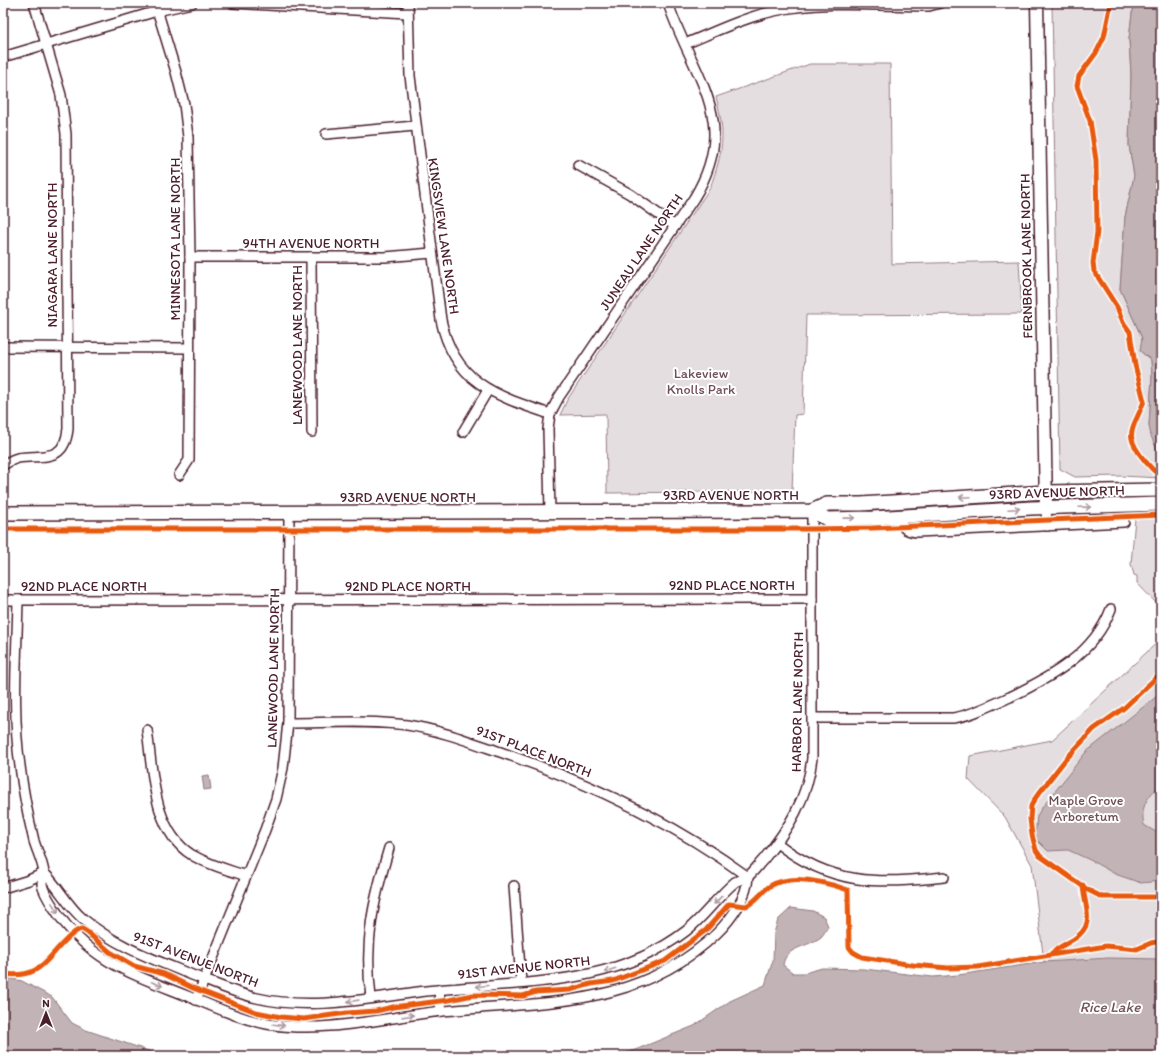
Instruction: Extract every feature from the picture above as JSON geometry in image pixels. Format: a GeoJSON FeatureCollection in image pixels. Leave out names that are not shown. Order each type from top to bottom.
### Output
{"type":"FeatureCollection","features":[{"type":"Feature","properties":{"kind":"main road","name":"93RD AVENUE NORTH"},"geometry":{"type":"LineString","coordinates":[[3,514],[812,511],[827,504],[861,504],[1046,492],[1161,490]]}},
{"type":"Feature","properties":{"kind":"main road","name":"93RD AVENUE NORTH"},"geometry":{"type":"LineString","coordinates":[[812,511],[827,519],[1161,504]]}},
{"type":"Feature","properties":{"kind":"street","name":"NIAGARA LANE NORTH"},"geometry":{"type":"LineString","coordinates":[[3,465],[17,458],[40,458],[50,456],[58,452],[67,437],[68,429],[66,134],[61,95],[48,45],[34,3]]}},
{"type":"Feature","properties":{"kind":"street"},"geometry":{"type":"LineString","coordinates":[[3,57],[48,45],[156,7],[192,3]]}},
{"type":"Feature","properties":{"kind":"street"},"geometry":{"type":"LineString","coordinates":[[232,3],[407,13]]}},
{"type":"Feature","properties":{"kind":"street","name":"KINGSVIEW LANE NORTH"},"geometry":{"type":"LineString","coordinates":[[408,3],[407,13],[410,76],[415,126],[441,320],[446,340],[453,355],[463,370],[488,390],[510,401],[550,414]]}},
{"type":"Feature","properties":{"kind":"street","name":"JUNEAU LANE NORTH"},"geometry":{"type":"LineString","coordinates":[[550,512],[548,429],[550,414],[557,400],[704,183],[710,166],[714,147],[715,130],[711,105],[668,3]]}},
{"type":"Feature","properties":{"kind":"street"},"geometry":{"type":"LineString","coordinates":[[685,44],[748,18],[796,8],[824,6],[930,6],[940,3]]}},
{"type":"Feature","properties":{"kind":"street","name":"FERNBROOK LANE NORTH"},"geometry":{"type":"LineString","coordinates":[[1037,3],[1046,508]]}},
{"type":"Feature","properties":{"kind":"street","name":"MINNESOTA LANE NORTH"},"geometry":{"type":"LineString","coordinates":[[156,7],[176,72],[184,110],[189,174],[189,460],[178,475]]}},
{"type":"Feature","properties":{"kind":"street"},"geometry":{"type":"LineString","coordinates":[[326,134],[415,126]]}},
{"type":"Feature","properties":{"kind":"street"},"geometry":{"type":"LineString","coordinates":[[578,165],[630,194],[675,226]]}},
{"type":"Feature","properties":{"kind":"street","name":"94TH AVENUE NORTH"},"geometry":{"type":"LineString","coordinates":[[190,257],[385,257],[432,253]]}},
{"type":"Feature","properties":{"kind":"street","name":"LANEWOOD LANE NORTH"},"geometry":{"type":"LineString","coordinates":[[311,257],[312,432]]}},
{"type":"Feature","properties":{"kind":"street"},"geometry":{"type":"LineString","coordinates":[[3,347],[189,348]]}},
{"type":"Feature","properties":{"kind":"street"},"geometry":{"type":"LineString","coordinates":[[463,432],[488,390]]}},
{"type":"Feature","properties":{"kind":"street"},"geometry":{"type":"LineString","coordinates":[[1046,508],[1047,526]]}},
{"type":"Feature","properties":{"kind":"street","name":"HARBOR LANE NORTH"},"geometry":{"type":"LineString","coordinates":[[748,877],[777,843],[796,813],[809,779],[812,758],[813,718],[812,511]]}},
{"type":"Feature","properties":{"kind":"street","name":"LANEWOOD LANE NORTH"},"geometry":{"type":"LineString","coordinates":[[196,1000],[276,799],[285,754],[288,723],[289,513]]}},
{"type":"Feature","properties":{"kind":"street"},"geometry":{"type":"LineString","coordinates":[[898,516],[902,528],[917,532],[1124,522]]}},
{"type":"Feature","properties":{"kind":"street","name":"92ND PLACE NORTH"},"geometry":{"type":"LineString","coordinates":[[3,600],[812,599]]}},
{"type":"Feature","properties":{"kind":"street"},"geometry":{"type":"LineString","coordinates":[[18,600],[17,725],[19,763],[34,843],[44,873],[42,885],[53,907],[73,934],[93,952],[133,975],[196,1000],[253,1021],[308,1028],[338,1026],[441,1011],[588,998],[626,988],[649,979],[671,967],[704,945],[731,917],[748,888],[748,877]]}},
{"type":"Feature","properties":{"kind":"street"},"geometry":{"type":"LineString","coordinates":[[813,718],[952,718],[968,715],[1017,693],[1065,666],[1099,633],[1105,625],[1111,609]]}},
{"type":"Feature","properties":{"kind":"street","name":"91ST PLACE NORTH"},"geometry":{"type":"LineString","coordinates":[[288,723],[404,725],[429,729],[458,737],[546,768],[586,785],[659,820],[696,840],[748,877]]}},
{"type":"Feature","properties":{"kind":"street"},"geometry":{"type":"LineString","coordinates":[[147,730],[158,802],[162,817],[169,832],[192,854],[246,876]]}},
{"type":"Feature","properties":{"kind":"street"},"geometry":{"type":"LineString","coordinates":[[777,843],[811,865],[849,878],[888,881],[944,877]]}},
{"type":"Feature","properties":{"kind":"street"},"geometry":{"type":"LineString","coordinates":[[371,998],[368,967],[368,940],[378,886],[389,848]]}},
{"type":"Feature","properties":{"kind":"street"},"geometry":{"type":"LineString","coordinates":[[3,888],[29,880],[44,873]]}},
{"type":"Feature","properties":{"kind":"street","name":"91ST AVENUE NORTH"},"geometry":{"type":"LineString","coordinates":[[44,873],[81,917],[99,931],[126,947],[204,980],[255,998],[279,1003],[318,1005],[439,990],[583,976],[607,971],[640,959],[664,946],[686,931],[704,915],[736,881],[748,877]]}},
{"type":"Feature","properties":{"kind":"street"},"geometry":{"type":"LineString","coordinates":[[514,886],[521,982]]}},
{"type":"Feature","properties":{"kind":"street"},"geometry":{"type":"LineString","coordinates":[[439,990],[441,1011]]}},
{"type":"Feature","properties":{"kind":"green space"},"geometry":{"type":"Polygon","coordinates":[[[1052,3],[1136,3],[1132,13],[1129,39],[1131,75],[1129,145],[1134,176],[1125,217],[1120,289],[1142,338],[1140,351],[1151,360],[1152,377],[1149,426],[1161,459],[1161,478],[1121,476],[1075,477],[1060,469],[1052,3]]]}},
{"type":"Feature","properties":{"kind":"green space","name":"Lakeview Knolls Park"},"geometry":{"type":"Polygon","coordinates":[[[810,64],[890,64],[892,264],[1019,261],[1022,314],[806,315],[803,414],[795,415],[792,491],[607,493],[606,414],[560,415],[567,400],[710,188],[718,164],[722,143],[721,122],[716,97],[810,64]]]}},
{"type":"Feature","properties":{"kind":"green space"},"geometry":{"type":"Polygon","coordinates":[[[1135,518],[1161,518],[1161,608],[1137,583],[1137,576],[1134,575],[1131,564],[1135,518]]]}},
{"type":"Feature","properties":{"kind":"green space","name":"Maple Grove Arboretum"},"geometry":{"type":"Polygon","coordinates":[[[1161,639],[1161,964],[1044,962],[1032,865],[1005,817],[968,779],[970,756],[1052,740],[1161,639]]]}},
{"type":"Feature","properties":{"kind":"water"},"geometry":{"type":"Polygon","coordinates":[[[1136,3],[1161,3],[1161,459],[1151,436],[1149,426],[1152,377],[1151,360],[1140,351],[1142,338],[1120,289],[1125,217],[1134,176],[1129,145],[1131,75],[1129,39],[1132,13],[1136,3]]]}},
{"type":"Feature","properties":{"kind":"water"},"geometry":{"type":"Polygon","coordinates":[[[1161,693],[1161,785],[1148,798],[1144,807],[1143,819],[1144,825],[1161,835],[1161,881],[1141,883],[1115,874],[1068,850],[1048,851],[1035,838],[1037,816],[1041,809],[1086,752],[1161,693]]]}},
{"type":"Feature","properties":{"kind":"water"},"geometry":{"type":"Polygon","coordinates":[[[209,775],[211,789],[204,790],[202,776],[209,775]]]}},
{"type":"Feature","properties":{"kind":"water","name":"Rice Lake"},"geometry":{"type":"Polygon","coordinates":[[[791,908],[813,911],[824,917],[828,926],[821,937],[788,954],[783,965],[793,973],[804,973],[822,968],[864,969],[933,977],[958,975],[1044,962],[1109,958],[1161,959],[1161,1056],[614,1056],[635,1050],[694,1026],[730,1001],[765,985],[773,960],[774,933],[778,920],[791,908]]]}},
{"type":"Feature","properties":{"kind":"water"},"geometry":{"type":"Polygon","coordinates":[[[3,977],[22,981],[52,997],[72,1023],[86,1030],[164,1056],[3,1056],[3,977]]]}},
{"type":"Feature","properties":{"kind":"cycle path"},"geometry":{"type":"LineString","coordinates":[[1111,3],[1104,37],[1096,53],[1079,76],[1077,86],[1090,121],[1096,160],[1097,232],[1093,263],[1094,271],[1117,307],[1123,322],[1130,332],[1135,365],[1144,401],[1133,426],[1132,438],[1138,452],[1145,461],[1154,471],[1161,475]]}},
{"type":"Feature","properties":{"kind":"cycle path"},"geometry":{"type":"LineString","coordinates":[[3,529],[812,529],[873,528],[1161,515]]}},
{"type":"Feature","properties":{"kind":"cycle path"},"geometry":{"type":"LineString","coordinates":[[1161,673],[1124,708],[1094,729],[1065,760],[1036,797],[1031,806],[1030,819],[1036,850],[1040,856],[1088,890],[1102,897],[1161,897]]}},
{"type":"Feature","properties":{"kind":"cycle path"},"geometry":{"type":"LineString","coordinates":[[3,974],[16,975],[34,971],[41,966],[69,937],[76,931],[82,929],[110,952],[134,966],[164,974],[193,988],[256,1012],[281,1017],[304,1019],[347,1013],[376,1011],[473,995],[523,996],[536,992],[570,990],[591,984],[613,981],[665,961],[706,930],[729,904],[746,906],[753,902],[770,886],[779,882],[798,879],[829,884],[848,890],[849,947],[853,952],[862,957],[913,965],[948,968],[978,967],[1106,946],[1137,949],[1151,943],[1161,941]]}},
{"type":"Feature","properties":{"kind":"cycle path"},"geometry":{"type":"LineString","coordinates":[[1051,954],[1059,947],[1074,939],[1085,927],[1088,915],[1083,885]]}}]}
